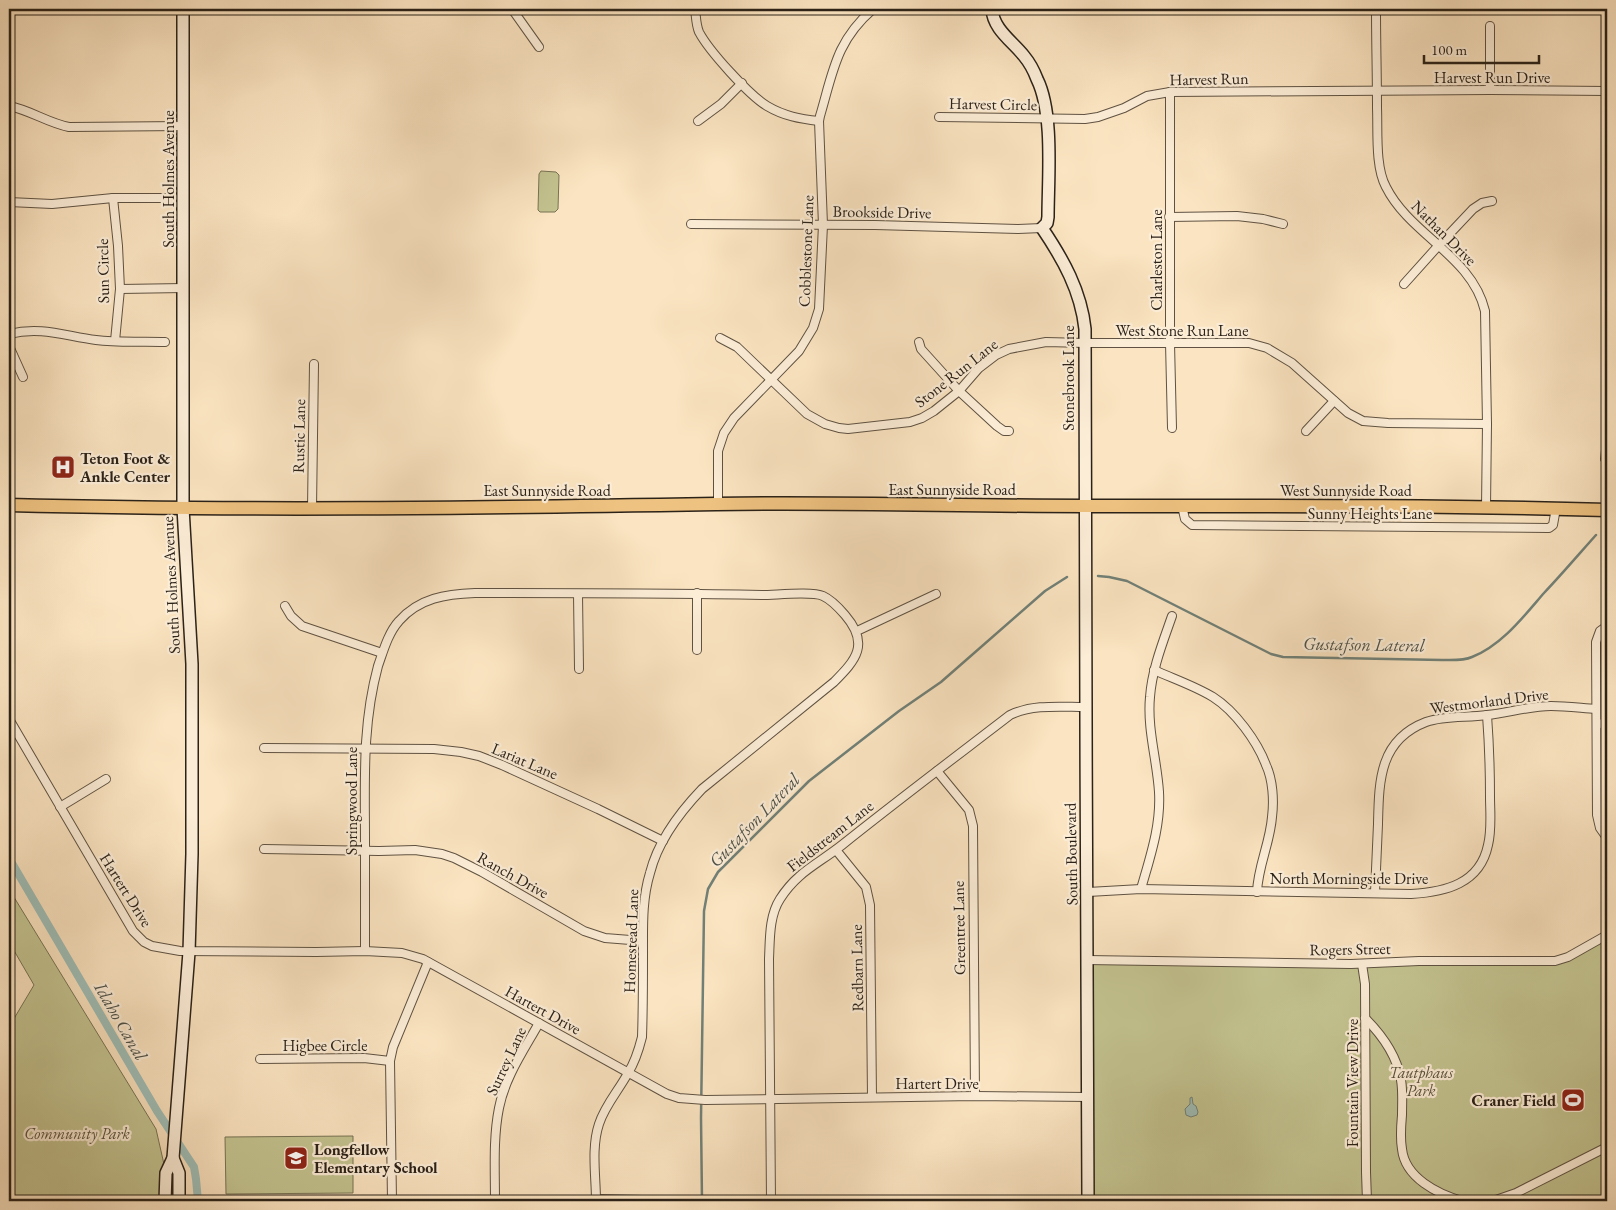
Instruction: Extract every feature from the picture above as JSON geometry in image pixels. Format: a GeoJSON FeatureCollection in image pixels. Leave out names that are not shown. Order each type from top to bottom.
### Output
{"type":"FeatureCollection","features":[{"type":"Feature","properties":{"kind":"main road","name":"East Sunnyside Road"},"geometry":{"type":"LineString","coordinates":[[9,505],[183,508],[718,504],[1085,506]]}},
{"type":"Feature","properties":{"kind":"main road","name":"West Sunnyside Road"},"geometry":{"type":"LineString","coordinates":[[1085,506],[1486,507],[1607,510]]}},
{"type":"Feature","properties":{"kind":"street","name":"South Holmes Avenue"},"geometry":{"type":"LineString","coordinates":[[165,1201],[166,1173],[173,1158],[189,952],[192,854],[192,664],[183,508],[184,9]]}},
{"type":"Feature","properties":{"kind":"street"},"geometry":{"type":"LineString","coordinates":[[512,9],[539,47]]}},
{"type":"Feature","properties":{"kind":"street"},"geometry":{"type":"LineString","coordinates":[[695,9],[696,22],[703,37],[751,93],[767,106],[780,113],[796,119],[819,121]]}},
{"type":"Feature","properties":{"kind":"street","name":"Cobblestone Lane"},"geometry":{"type":"LineString","coordinates":[[718,504],[718,451],[724,433],[734,418],[799,351],[817,318],[823,225],[819,121],[839,51],[850,32],[873,9]]}},
{"type":"Feature","properties":{"kind":"street"},"geometry":{"type":"LineString","coordinates":[[992,9],[993,18],[997,26],[1024,56],[1038,80],[1043,96],[1047,118],[1048,141],[1048,217],[1047,223],[1042,228]]}},
{"type":"Feature","properties":{"kind":"street","name":"Nathan Drive"},"geometry":{"type":"LineString","coordinates":[[1376,9],[1378,153],[1383,181],[1401,210],[1464,271],[1475,286],[1484,304],[1486,319],[1486,507]]}},
{"type":"Feature","properties":{"kind":"street"},"geometry":{"type":"LineString","coordinates":[[1490,26],[1490,90]]}},
{"type":"Feature","properties":{"kind":"street"},"geometry":{"type":"LineString","coordinates":[[698,121],[721,104],[742,83]]}},
{"type":"Feature","properties":{"kind":"street","name":"Harvest Run Drive"},"geometry":{"type":"LineString","coordinates":[[1377,92],[1490,90],[1607,91]]}},
{"type":"Feature","properties":{"kind":"street","name":"Harvest Run"},"geometry":{"type":"LineString","coordinates":[[1047,118],[1075,120],[1098,117],[1124,108],[1147,96],[1170,92],[1377,92]]}},
{"type":"Feature","properties":{"kind":"street","name":"Charleston Lane"},"geometry":{"type":"LineString","coordinates":[[1170,92],[1172,428]]}},
{"type":"Feature","properties":{"kind":"street"},"geometry":{"type":"LineString","coordinates":[[9,106],[56,125],[69,127],[184,126]]}},
{"type":"Feature","properties":{"kind":"street","name":"Harvest Circle"},"geometry":{"type":"LineString","coordinates":[[939,117],[1047,118]]}},
{"type":"Feature","properties":{"kind":"street"},"geometry":{"type":"LineString","coordinates":[[9,202],[52,204],[113,198],[166,198]]}},
{"type":"Feature","properties":{"kind":"street","name":"Sun Circle"},"geometry":{"type":"LineString","coordinates":[[113,198],[120,288],[115,341]]}},
{"type":"Feature","properties":{"kind":"street"},"geometry":{"type":"LineString","coordinates":[[1404,284],[1473,209],[1482,203],[1492,201]]}},
{"type":"Feature","properties":{"kind":"street"},"geometry":{"type":"LineString","coordinates":[[1170,217],[1237,216],[1283,224]]}},
{"type":"Feature","properties":{"kind":"street","name":"Brookside Drive"},"geometry":{"type":"LineString","coordinates":[[691,224],[1042,228]]}},
{"type":"Feature","properties":{"kind":"street","name":"Stonebrook Lane"},"geometry":{"type":"LineString","coordinates":[[1042,228],[1069,272],[1084,312],[1085,506]]}},
{"type":"Feature","properties":{"kind":"street"},"geometry":{"type":"LineString","coordinates":[[120,288],[184,288]]}},
{"type":"Feature","properties":{"kind":"street"},"geometry":{"type":"LineString","coordinates":[[9,334],[45,331],[96,340],[165,342]]}},
{"type":"Feature","properties":{"kind":"street","name":"Stone Run Lane"},"geometry":{"type":"LineString","coordinates":[[720,338],[737,347],[807,414],[825,424],[848,429],[910,422],[922,418],[959,391],[979,368],[996,355],[1009,349],[1046,342],[1062,342]]}},
{"type":"Feature","properties":{"kind":"street"},"geometry":{"type":"LineString","coordinates":[[918,342],[921,349],[959,391],[997,426],[1004,431],[1009,431]]}},
{"type":"Feature","properties":{"kind":"street","name":"West Stone Run Lane"},"geometry":{"type":"LineString","coordinates":[[1062,342],[1249,343],[1260,345],[1292,363],[1311,378],[1348,414],[1363,421],[1487,424]]}},
{"type":"Feature","properties":{"kind":"street"},"geometry":{"type":"LineString","coordinates":[[9,346],[23,377]]}},
{"type":"Feature","properties":{"kind":"street","name":"Rustic Lane"},"geometry":{"type":"LineString","coordinates":[[312,508],[314,364]]}},
{"type":"Feature","properties":{"kind":"street"},"geometry":{"type":"LineString","coordinates":[[1306,430],[1334,401]]}},
{"type":"Feature","properties":{"kind":"street"},"geometry":{"type":"LineString","coordinates":[[1605,459],[1607,441]]}},
{"type":"Feature","properties":{"kind":"street","name":"South Boulevard"},"geometry":{"type":"LineString","coordinates":[[1085,506],[1088,1201]]}},
{"type":"Feature","properties":{"kind":"street","name":"Sunny Heights Lane"},"geometry":{"type":"LineString","coordinates":[[1182,506],[1185,519],[1192,525],[1549,528],[1553,525],[1556,508]]}},
{"type":"Feature","properties":{"kind":"street","name":"Springwood Lane"},"geometry":{"type":"LineString","coordinates":[[365,951],[365,748],[367,718],[382,653],[399,621],[416,606],[434,598],[450,594],[474,593],[821,595],[837,605],[858,634]]}},
{"type":"Feature","properties":{"kind":"street"},"geometry":{"type":"LineString","coordinates":[[578,594],[579,669]]}},
{"type":"Feature","properties":{"kind":"street"},"geometry":{"type":"LineString","coordinates":[[696,594],[697,650]]}},
{"type":"Feature","properties":{"kind":"street"},"geometry":{"type":"LineString","coordinates":[[858,634],[936,594]]}},
{"type":"Feature","properties":{"kind":"street"},"geometry":{"type":"LineString","coordinates":[[285,606],[291,616],[302,626],[382,653]]}},
{"type":"Feature","properties":{"kind":"street"},"geometry":{"type":"LineString","coordinates":[[1141,889],[1156,836],[1160,810],[1149,719],[1150,697],[1154,670],[1172,616]]}},
{"type":"Feature","properties":{"kind":"street"},"geometry":{"type":"LineString","coordinates":[[1607,626],[1600,632],[1596,642],[1597,815],[1600,828],[1607,838]]}},
{"type":"Feature","properties":{"kind":"street","name":"Homestead Lane"},"geometry":{"type":"LineString","coordinates":[[596,1200],[595,1140],[599,1124],[603,1114],[629,1072],[642,1037],[644,900],[655,857],[687,804],[702,789],[834,682],[851,666],[857,652],[858,634]]}},
{"type":"Feature","properties":{"kind":"street"},"geometry":{"type":"LineString","coordinates":[[1154,670],[1198,688],[1229,710],[1242,723],[1266,765],[1271,783],[1272,815],[1257,892]]}},
{"type":"Feature","properties":{"kind":"street","name":"Westmorland Drive"},"geometry":{"type":"LineString","coordinates":[[1375,892],[1380,779],[1386,757],[1401,737],[1425,722],[1438,719],[1487,715],[1551,706],[1596,709]]}},
{"type":"Feature","properties":{"kind":"street","name":"Fieldstream Lane"},"geometry":{"type":"LineString","coordinates":[[771,1201],[769,959],[771,924],[779,900],[802,872],[836,850],[1010,715],[1020,710],[1034,708],[1085,707]]}},
{"type":"Feature","properties":{"kind":"street","name":"North Morningside Drive"},"geometry":{"type":"LineString","coordinates":[[1088,892],[1141,889],[1411,894],[1443,890],[1455,886],[1471,876],[1483,860],[1488,846],[1491,829],[1490,748],[1487,715]]}},
{"type":"Feature","properties":{"kind":"street","name":"Hartert Drive"},"geometry":{"type":"LineString","coordinates":[[9,719],[133,931],[144,942],[152,946],[189,952],[365,951],[402,953],[423,959],[667,1094],[679,1098],[705,1100],[975,1096],[1088,1097]]}},
{"type":"Feature","properties":{"kind":"street"},"geometry":{"type":"LineString","coordinates":[[1597,723],[1607,725]]}},
{"type":"Feature","properties":{"kind":"street","name":"Lariat Lane"},"geometry":{"type":"LineString","coordinates":[[264,748],[434,749],[480,756],[598,809],[663,841]]}},
{"type":"Feature","properties":{"kind":"street","name":"Greentree Lane"},"geometry":{"type":"LineString","coordinates":[[937,771],[969,810],[973,826],[975,1096]]}},
{"type":"Feature","properties":{"kind":"street"},"geometry":{"type":"LineString","coordinates":[[60,806],[106,779]]}},
{"type":"Feature","properties":{"kind":"street","name":"Ranch Drive"},"geometry":{"type":"LineString","coordinates":[[264,850],[415,850],[442,854],[482,872],[584,931],[605,938],[643,941]]}},
{"type":"Feature","properties":{"kind":"street","name":"Redbarn Lane"},"geometry":{"type":"LineString","coordinates":[[836,850],[866,887],[870,905],[872,1097]]}},
{"type":"Feature","properties":{"kind":"street","name":"Rogers Street"},"geometry":{"type":"LineString","coordinates":[[1087,960],[1362,964],[1419,960],[1556,961],[1568,957],[1607,935]]}},
{"type":"Feature","properties":{"kind":"street"},"geometry":{"type":"LineString","coordinates":[[392,1201],[390,1061],[393,1047],[428,962]]}},
{"type":"Feature","properties":{"kind":"street","name":"Fountain View Drive"},"geometry":{"type":"LineString","coordinates":[[1362,964],[1365,984],[1367,1201]]}},
{"type":"Feature","properties":{"kind":"street"},"geometry":{"type":"LineString","coordinates":[[1365,1018],[1383,1038],[1398,1070],[1402,1090],[1402,1150],[1407,1163],[1414,1174],[1431,1188],[1462,1201]]}},
{"type":"Feature","properties":{"kind":"street","name":"Surrey Lane"},"geometry":{"type":"LineString","coordinates":[[495,1201],[495,1137],[499,1107],[514,1068],[539,1024]]}},
{"type":"Feature","properties":{"kind":"street","name":"Higbee Circle"},"geometry":{"type":"LineString","coordinates":[[260,1058],[364,1058],[390,1061]]}},
{"type":"Feature","properties":{"kind":"street"},"geometry":{"type":"LineString","coordinates":[[1493,1201],[1511,1198],[1607,1147]]}},
{"type":"Feature","properties":{"kind":"street","name":"South Holmes Avenue"},"geometry":{"type":"LineString","coordinates":[[173,1158],[179,1173],[179,1201]]}},
{"type":"Feature","properties":{"kind":"street"},"geometry":{"type":"LineString","coordinates":[[596,1200],[643,1200]]}},
{"type":"Feature","properties":{"kind":"green space"},"geometry":{"type":"Polygon","coordinates":[[[541,171],[556,172],[559,175],[558,209],[555,212],[540,212],[538,210],[539,174],[541,171]]]}},
{"type":"Feature","properties":{"kind":"green space","name":"Community Park"},"geometry":{"type":"Polygon","coordinates":[[[9,889],[156,1129],[166,1173],[164,1201],[9,1201],[9,1027],[34,985],[9,942],[9,889]]]}},
{"type":"Feature","properties":{"kind":"green space","name":"Tautphaus Park"},"geometry":{"type":"Polygon","coordinates":[[[1607,935],[1607,1201],[1088,1201],[1087,960],[1555,961],[1607,935]]]}},
{"type":"Feature","properties":{"kind":"green space"},"geometry":{"type":"Polygon","coordinates":[[[353,1136],[353,1193],[226,1194],[225,1137],[353,1136]]]}},
{"type":"Feature","properties":{"kind":"water"},"geometry":{"type":"Polygon","coordinates":[[[1192,1097],[1193,1104],[1198,1112],[1197,1115],[1191,1117],[1186,1115],[1185,1109],[1190,1104],[1190,1098],[1192,1097]]]}},
{"type":"Feature","properties":{"kind":"waterway","name":"Gustafson Lateral"},"geometry":{"type":"LineString","coordinates":[[1098,576],[1127,581],[1271,654],[1283,657],[1461,660],[1483,652],[1503,638],[1596,535]]}},
{"type":"Feature","properties":{"kind":"waterway","name":"Gustafson Lateral"},"geometry":{"type":"LineString","coordinates":[[702,1201],[701,1118],[704,911],[708,889],[718,872],[809,781],[899,711],[941,682],[1045,591],[1067,577]]}},
{"type":"Feature","properties":{"kind":"waterway","name":"Idaho Canal"},"geometry":{"type":"LineString","coordinates":[[9,858],[157,1111],[194,1167],[198,1201]]}},
{"type":"Feature","properties":{"kind":"place","name":"Teton Foot & Ankle Center"},"geometry":{"type":"Point","coordinates":[63,467]}},
{"type":"Feature","properties":{"kind":"place","name":"Craner Field"},"geometry":{"type":"Point","coordinates":[1573,1100]}},
{"type":"Feature","properties":{"kind":"place","name":"Longfellow Elementary School"},"geometry":{"type":"Point","coordinates":[296,1158]}}]}
